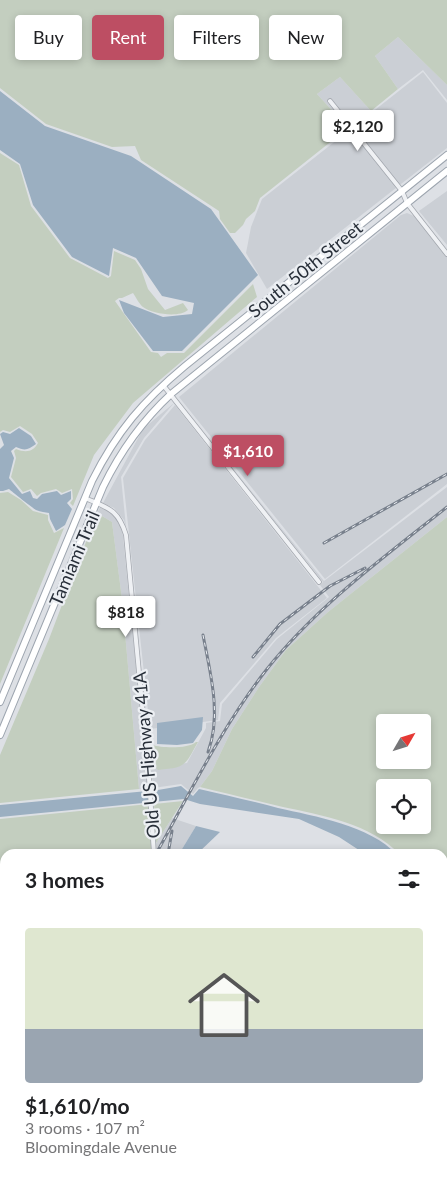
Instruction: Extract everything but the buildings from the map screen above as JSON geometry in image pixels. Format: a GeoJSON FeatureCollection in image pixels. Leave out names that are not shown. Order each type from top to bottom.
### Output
{"type":"FeatureCollection","features":[{"type":"Feature","properties":{"kind":"main road","name":"South 50th Street"},"geometry":{"type":"LineString","coordinates":[[163,384],[447,155]]}},
{"type":"Feature","properties":{"kind":"main road","name":"South 50th Street"},"geometry":{"type":"LineString","coordinates":[[171,394],[447,171]]}},
{"type":"Feature","properties":{"kind":"main road","name":"Tamiami Trail"},"geometry":{"type":"LineString","coordinates":[[0,702],[99,467],[122,429],[138,409],[163,384]]}},
{"type":"Feature","properties":{"kind":"main road","name":"Tamiami Trail"},"geometry":{"type":"LineString","coordinates":[[0,735],[110,473],[127,445],[148,418],[171,394]]}},
{"type":"Feature","properties":{"kind":"street"},"geometry":{"type":"LineString","coordinates":[[330,101],[402,191],[407,203],[447,254]]}},
{"type":"Feature","properties":{"kind":"street"},"geometry":{"type":"LineString","coordinates":[[338,242],[346,252]]}},
{"type":"Feature","properties":{"kind":"street"},"geometry":{"type":"LineString","coordinates":[[163,384],[320,582]]}},
{"type":"Feature","properties":{"kind":"street","name":"Old US Highway 41A"},"geometry":{"type":"LineString","coordinates":[[85,498],[112,510],[122,521],[126,535],[152,805],[154,849]]}},
{"type":"Feature","properties":{"kind":"shaded area"},"geometry":{"type":"Polygon","coordinates":[[[398,37],[447,85],[447,100],[423,70],[398,89],[375,56],[398,37]]]}},
{"type":"Feature","properties":{"kind":"shaded area"},"geometry":{"type":"Polygon","coordinates":[[[423,72],[447,103],[447,148],[267,289],[246,253],[251,227],[262,199],[423,72]]]}},
{"type":"Feature","properties":{"kind":"shaded area"},"geometry":{"type":"Polygon","coordinates":[[[340,77],[371,111],[352,125],[330,98],[327,102],[348,128],[317,94],[340,77]]]}},
{"type":"Feature","properties":{"kind":"shaded area"},"geometry":{"type":"Polygon","coordinates":[[[447,191],[447,245],[419,211],[447,191]]]}},
{"type":"Feature","properties":{"kind":"shaded area"},"geometry":{"type":"Polygon","coordinates":[[[407,213],[414,216],[447,255],[447,484],[325,579],[179,397],[401,215],[407,213]]]}},
{"type":"Feature","properties":{"kind":"shaded area"},"geometry":{"type":"Polygon","coordinates":[[[174,403],[144,438],[121,477],[126,527],[124,520],[114,508],[103,503],[143,429],[174,403]]]}},
{"type":"Feature","properties":{"kind":"shaded area"},"geometry":{"type":"Polygon","coordinates":[[[175,405],[327,598],[276,638],[220,703],[218,720],[150,729],[123,478],[145,440],[175,405]]]}},
{"type":"Feature","properties":{"kind":"shaded area"},"geometry":{"type":"Polygon","coordinates":[[[205,434],[324,581],[447,487],[447,517],[328,612],[286,650],[232,729],[212,771],[193,794],[181,784],[153,788],[141,667],[148,730],[151,731],[155,767],[187,763],[206,728],[206,723],[220,721],[222,704],[277,639],[329,597],[320,585],[323,582],[205,434]]]}},
{"type":"Feature","properties":{"kind":"shaded area"},"geometry":{"type":"Polygon","coordinates":[[[100,507],[111,512],[120,523],[123,536],[148,789],[139,789],[122,599],[112,522],[97,513],[100,507]]]}},
{"type":"Feature","properties":{"kind":"shaded area"},"geometry":{"type":"Polygon","coordinates":[[[172,818],[196,826],[182,849],[157,849],[156,843],[172,818]]]}},
{"type":"Feature","properties":{"kind":"green space"},"geometry":{"type":"Polygon","coordinates":[[[0,0],[447,0],[447,85],[398,37],[375,56],[398,89],[371,111],[340,77],[317,94],[348,128],[260,198],[255,211],[235,233],[230,233],[220,219],[219,211],[141,160],[135,146],[112,147],[46,124],[0,88],[0,0]]]}},
{"type":"Feature","properties":{"kind":"green space"},"geometry":{"type":"Polygon","coordinates":[[[0,153],[19,165],[31,206],[70,258],[108,278],[111,276],[114,251],[135,260],[141,269],[148,289],[165,310],[183,303],[188,310],[172,314],[159,313],[143,307],[133,293],[115,301],[151,352],[158,353],[161,357],[167,353],[184,353],[253,284],[257,297],[133,403],[94,455],[73,506],[70,503],[73,499],[72,489],[62,493],[56,489],[37,496],[31,489],[23,492],[11,477],[16,458],[14,451],[16,449],[29,451],[38,443],[32,434],[20,426],[10,432],[3,430],[0,432],[0,153]]]}},
{"type":"Feature","properties":{"kind":"green space"},"geometry":{"type":"Polygon","coordinates":[[[8,492],[33,511],[48,515],[48,520],[54,533],[64,528],[0,684],[0,493],[8,492]]]}},
{"type":"Feature","properties":{"kind":"green space"},"geometry":{"type":"Polygon","coordinates":[[[97,513],[112,522],[122,599],[139,789],[0,803],[0,755],[49,639],[97,513]]]}},
{"type":"Feature","properties":{"kind":"green space"},"geometry":{"type":"Polygon","coordinates":[[[447,517],[447,849],[394,849],[375,835],[345,822],[200,787],[212,771],[232,729],[286,650],[328,612],[447,517]]]}},
{"type":"Feature","properties":{"kind":"green space"},"geometry":{"type":"Polygon","coordinates":[[[198,742],[187,761],[183,764],[174,768],[158,770],[155,767],[153,745],[181,747],[198,742]]]}},
{"type":"Feature","properties":{"kind":"green space"},"geometry":{"type":"Polygon","coordinates":[[[183,801],[156,843],[154,804],[183,801]]]}},
{"type":"Feature","properties":{"kind":"green space"},"geometry":{"type":"Polygon","coordinates":[[[149,804],[152,849],[0,849],[0,819],[149,804]]]}},
{"type":"Feature","properties":{"kind":"water"},"geometry":{"type":"Polygon","coordinates":[[[0,91],[45,126],[131,156],[211,209],[258,275],[182,351],[153,351],[124,313],[119,300],[163,317],[192,314],[194,303],[162,296],[136,258],[113,248],[109,276],[72,257],[33,205],[20,164],[0,150],[0,91]]]}},
{"type":"Feature","properties":{"kind":"water"},"geometry":{"type":"Polygon","coordinates":[[[19,428],[31,436],[36,444],[26,449],[16,447],[11,451],[14,458],[9,478],[22,494],[30,491],[33,498],[37,499],[42,494],[57,491],[61,495],[71,491],[71,499],[67,503],[72,509],[65,525],[56,531],[49,513],[36,510],[9,489],[0,491],[0,449],[4,445],[0,434],[3,432],[10,434],[19,428]]]}},
{"type":"Feature","properties":{"kind":"water"},"geometry":{"type":"Polygon","coordinates":[[[203,717],[202,730],[193,743],[177,745],[157,744],[157,723],[203,717]]]}},
{"type":"Feature","properties":{"kind":"water"},"geometry":{"type":"Polygon","coordinates":[[[181,786],[193,796],[199,789],[308,815],[357,829],[372,836],[390,849],[357,849],[339,837],[299,819],[200,804],[184,799],[0,817],[0,805],[158,790],[181,786]]]}},
{"type":"Feature","properties":{"kind":"water"},"geometry":{"type":"Polygon","coordinates":[[[196,826],[220,832],[202,849],[182,849],[196,826]]]}},
{"type":"Feature","properties":{"kind":"railway"},"geometry":{"type":"LineString","coordinates":[[324,543],[447,474]]}},
{"type":"Feature","properties":{"kind":"railway"},"geometry":{"type":"LineString","coordinates":[[159,849],[222,736],[251,690],[267,669],[307,624],[329,603],[447,507]]}},
{"type":"Feature","properties":{"kind":"railway"},"geometry":{"type":"LineString","coordinates":[[253,657],[280,624],[330,586],[365,568]]}},
{"type":"Feature","properties":{"kind":"railway"},"geometry":{"type":"LineString","coordinates":[[203,635],[214,708],[212,738],[208,752]]}},
{"type":"Feature","properties":{"kind":"railway"},"geometry":{"type":"LineString","coordinates":[[169,849],[172,831]]}}]}
